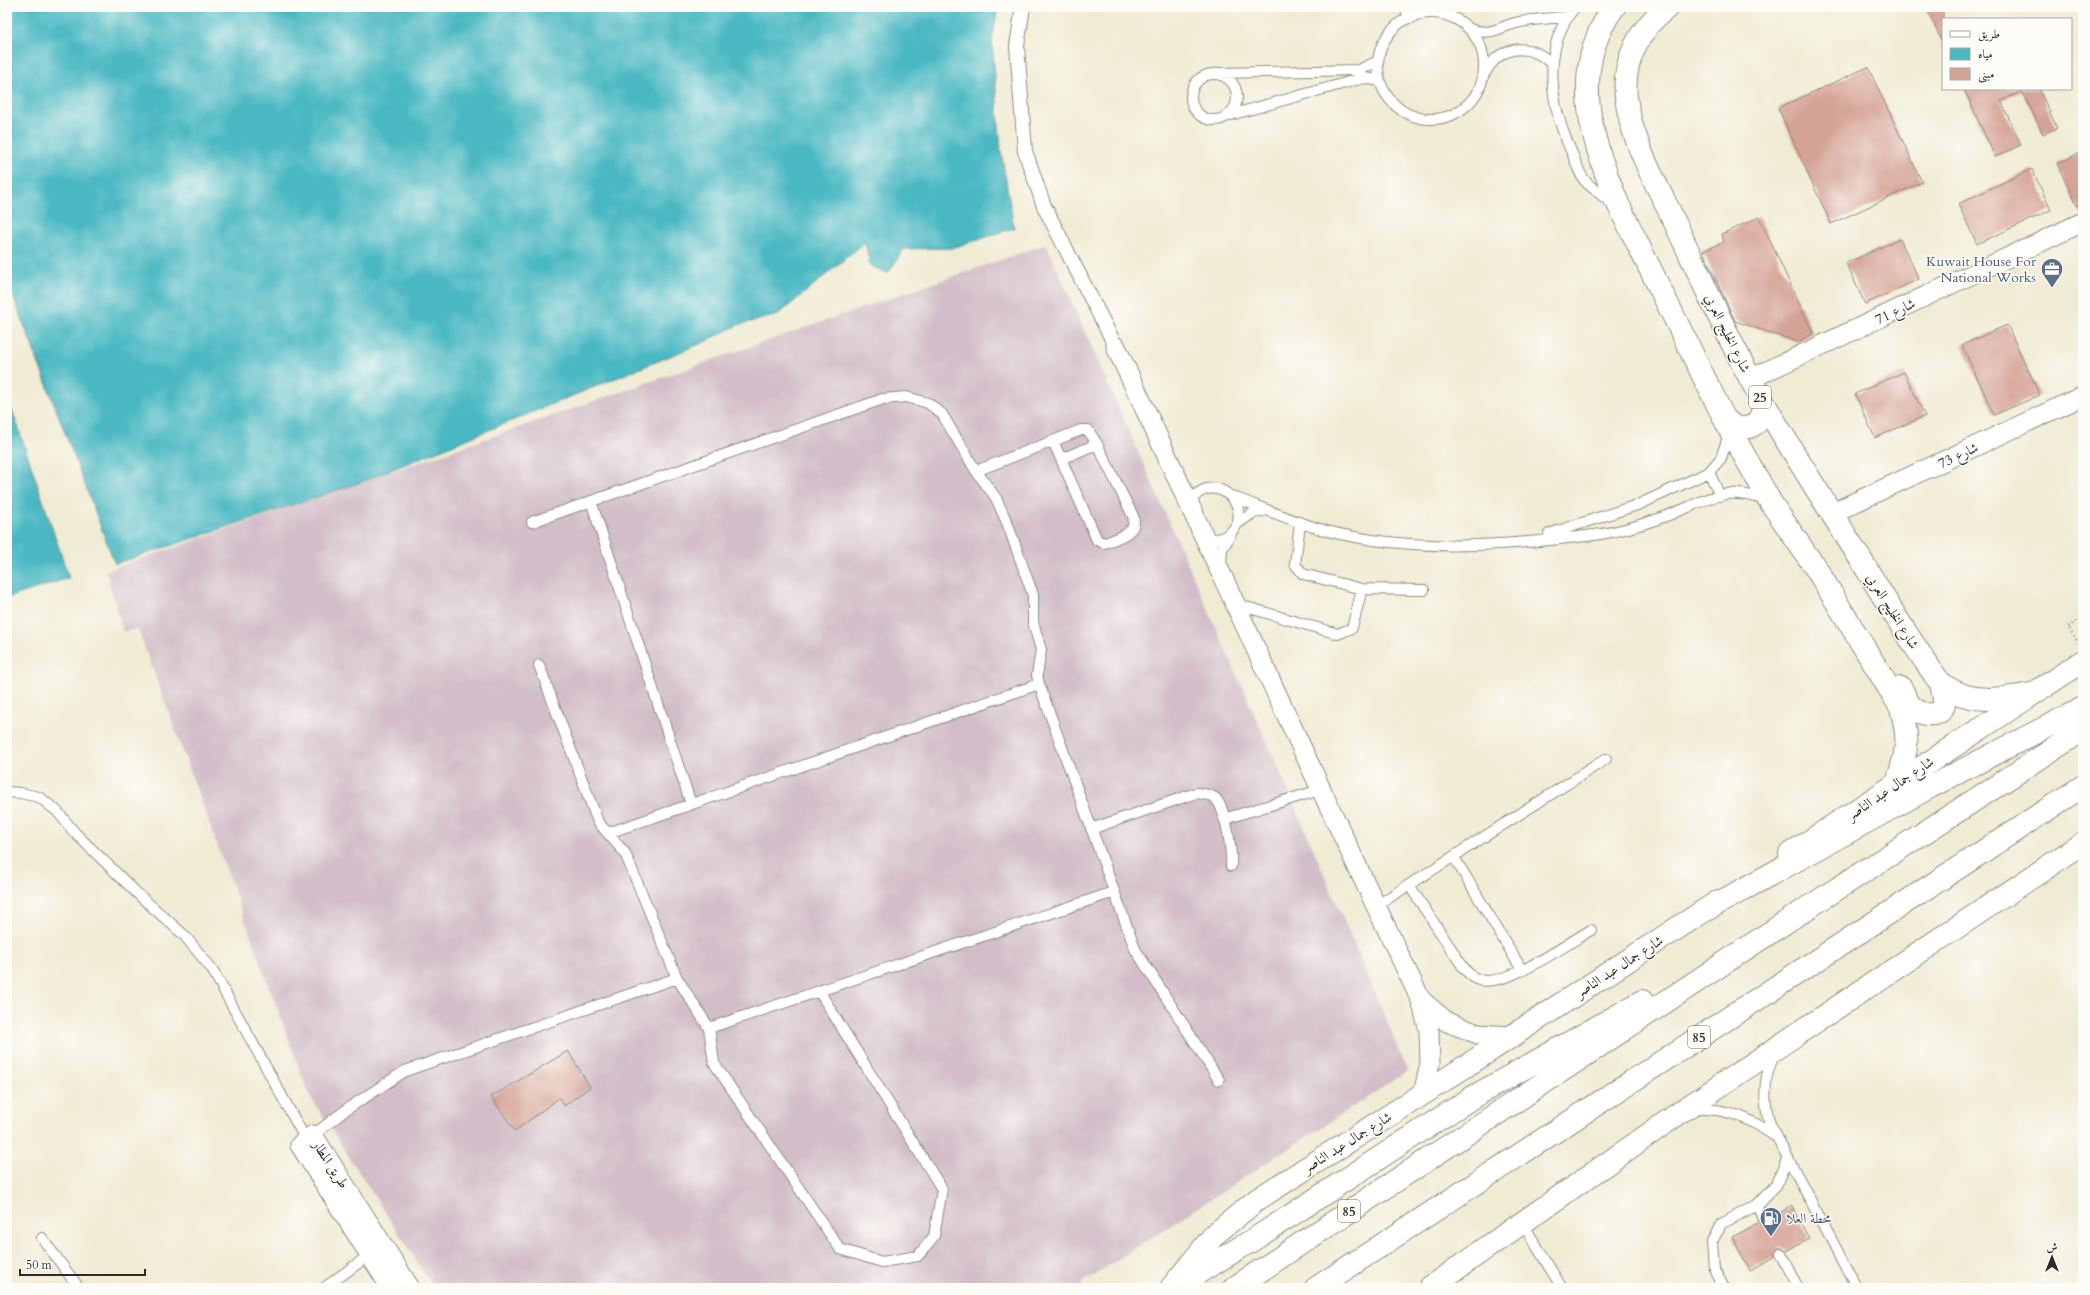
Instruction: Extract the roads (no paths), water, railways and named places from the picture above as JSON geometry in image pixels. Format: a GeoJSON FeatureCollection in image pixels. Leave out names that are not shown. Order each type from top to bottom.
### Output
{"type":"FeatureCollection","features":[{"type":"Feature","properties":{"kind":"main road"},"geometry":{"type":"LineString","coordinates":[[1614,7],[1603,23],[1594,48],[1587,85],[1588,108],[1606,176],[1622,212],[1727,424],[1771,503],[1818,570],[1901,708],[1907,730],[1907,751],[1897,783]]}},
{"type":"Feature","properties":{"kind":"main road","name":"شارع الخليج العربي"},"geometry":{"type":"LineString","coordinates":[[1668,7],[1659,14],[1642,34],[1633,51],[1627,67],[1626,80],[1628,110],[1637,140],[1651,171],[1750,379],[1906,633],[1940,683],[1950,690],[1970,698],[1994,700],[2032,694]]}},
{"type":"Feature","properties":{"kind":"main road"},"geometry":{"type":"LineString","coordinates":[[1727,424],[1747,428],[1756,424],[1761,417],[1763,408],[1762,399]]}},
{"type":"Feature","properties":{"kind":"main road"},"geometry":{"type":"LineString","coordinates":[[1818,570],[1836,585],[1847,599],[1913,708],[1924,715],[1935,714],[1941,710],[1944,703],[1940,683]]}},
{"type":"Feature","properties":{"kind":"main road","name":"شارع جمال عبد الناصر"},"geometry":{"type":"LineString","coordinates":[[1172,1288],[1215,1234],[1243,1210],[1704,911],[2083,661]]}},
{"type":"Feature","properties":{"kind":"main road"},"geometry":{"type":"LineString","coordinates":[[1704,911],[1943,780],[2083,708]]}},
{"type":"Feature","properties":{"kind":"main road","name":"85"},"geometry":{"type":"LineString","coordinates":[[1234,1288],[1789,920],[2083,730]]}},
{"type":"Feature","properties":{"kind":"main road","name":"85"},"geometry":{"type":"LineString","coordinates":[[1316,1288],[2083,786]]}},
{"type":"Feature","properties":{"kind":"main road"},"geometry":{"type":"LineString","coordinates":[[1429,1288],[1685,1109],[2083,843]]}},
{"type":"Feature","properties":{"kind":"main road"},"geometry":{"type":"LineString","coordinates":[[1172,1288],[1256,1238],[1473,1096],[1789,920]]}},
{"type":"Feature","properties":{"kind":"street"},"geometry":{"type":"LineString","coordinates":[[1022,7],[1017,46],[1025,151],[1044,206],[1116,346],[1222,571],[1320,790],[1421,1000],[1429,1031],[1430,1063],[1423,1094]]}},
{"type":"Feature","properties":{"kind":"street","name":"شارع 71"},"geometry":{"type":"LineString","coordinates":[[1750,379],[2083,222]]}},
{"type":"Feature","properties":{"kind":"street","name":"شارع 73"},"geometry":{"type":"LineString","coordinates":[[1832,513],[2083,396]]}},
{"type":"Feature","properties":{"kind":"street"},"geometry":{"type":"LineString","coordinates":[[1421,1000],[1447,1022],[1478,1034],[1511,1036]]}},
{"type":"Feature","properties":{"kind":"street","name":"طريق المطار"},"geometry":{"type":"LineString","coordinates":[[391,1288],[371,1254],[300,1145],[310,1138],[410,1288]]}},
{"type":"Feature","properties":{"kind":"lane"},"geometry":{"type":"LineString","coordinates":[[1575,7],[1566,17],[1555,46],[1551,86],[1561,129],[1584,180],[1622,212]]}},
{"type":"Feature","properties":{"kind":"lane"},"geometry":{"type":"LineString","coordinates":[[1553,65],[1545,56],[1529,50],[1516,49],[1503,53],[1490,63],[1479,90],[1469,103],[1450,115],[1427,119],[1412,115],[1398,107],[1387,96],[1380,81],[1378,62],[1381,47],[1388,34],[1409,12],[1442,14],[1458,20],[1470,29],[1481,33],[1490,33],[1518,22],[1542,18],[1566,17]]}},
{"type":"Feature","properties":{"kind":"lane"},"geometry":{"type":"LineString","coordinates":[[1470,29],[1479,43],[1484,59],[1484,75]]}},
{"type":"Feature","properties":{"kind":"lane"},"geometry":{"type":"LineString","coordinates":[[1378,62],[1359,70],[1218,73],[1205,76],[1194,84],[1190,92],[1191,102],[1194,110],[1201,116],[1209,120],[1219,120],[1227,116],[1356,80],[1365,78],[1380,81]]}},
{"type":"Feature","properties":{"kind":"lane"},"geometry":{"type":"LineString","coordinates":[[1218,73],[1227,77],[1233,83],[1237,92],[1237,101],[1234,110],[1227,116]]}},
{"type":"Feature","properties":{"kind":"lane"},"geometry":{"type":"LineString","coordinates":[[532,522],[883,399],[906,397],[928,403],[942,414],[976,471],[996,498],[1008,525],[1032,595],[1032,622],[1041,650],[1037,675],[1039,684],[1135,949],[1219,1080]]}},
{"type":"Feature","properties":{"kind":"lane"},"geometry":{"type":"LineString","coordinates":[[1529,541],[1640,504],[1709,472],[1721,458],[1727,424]]}},
{"type":"Feature","properties":{"kind":"lane"},"geometry":{"type":"LineString","coordinates":[[976,471],[1084,429],[1090,432],[1097,444],[1133,516],[1133,528],[1128,533],[1104,543],[1097,540],[1054,441]]}},
{"type":"Feature","properties":{"kind":"lane"},"geometry":{"type":"LineString","coordinates":[[1061,459],[1097,444]]}},
{"type":"Feature","properties":{"kind":"lane"},"geometry":{"type":"LineString","coordinates":[[1709,472],[1720,496]]}},
{"type":"Feature","properties":{"kind":"lane"},"geometry":{"type":"LineString","coordinates":[[1189,503],[1194,496],[1202,491],[1212,488],[1222,490],[1231,496],[1300,523],[1352,536],[1409,544],[1477,545],[1594,535],[1621,530],[1720,496],[1746,495],[1771,503]]}},
{"type":"Feature","properties":{"kind":"lane"},"geometry":{"type":"LineString","coordinates":[[1222,571],[1220,560],[1222,549],[1234,528],[1239,514],[1237,504],[1231,496]]}},
{"type":"Feature","properties":{"kind":"lane"},"geometry":{"type":"LineString","coordinates":[[591,501],[691,804]]}},
{"type":"Feature","properties":{"kind":"lane"},"geometry":{"type":"LineString","coordinates":[[1206,539],[1213,540],[1223,538],[1252,513],[1268,510]]}},
{"type":"Feature","properties":{"kind":"lane"},"geometry":{"type":"LineString","coordinates":[[1300,523],[1295,564],[1303,574],[1362,589],[1424,590]]}},
{"type":"Feature","properties":{"kind":"lane"},"geometry":{"type":"LineString","coordinates":[[1236,604],[1338,634],[1352,628],[1362,589]]}},
{"type":"Feature","properties":{"kind":"lane"},"geometry":{"type":"LineString","coordinates":[[539,665],[598,822],[625,854],[677,978],[709,1028],[714,1063],[840,1249],[882,1262],[918,1256],[934,1236],[942,1189],[819,991]]}},
{"type":"Feature","properties":{"kind":"lane"},"geometry":{"type":"LineString","coordinates":[[608,833],[1039,684]]}},
{"type":"Feature","properties":{"kind":"lane"},"geometry":{"type":"LineString","coordinates":[[1376,906],[1606,759]]}},
{"type":"Feature","properties":{"kind":"lane"},"geometry":{"type":"LineString","coordinates":[[1224,819],[1320,790]]}},
{"type":"Feature","properties":{"kind":"lane"},"geometry":{"type":"LineString","coordinates":[[7,792],[39,797],[56,811],[75,833],[140,896],[184,935],[212,969],[310,1138],[347,1109],[405,1072],[677,978]]}},
{"type":"Feature","properties":{"kind":"lane"},"geometry":{"type":"LineString","coordinates":[[1092,829],[1196,793],[1215,798],[1219,804],[1229,837],[1231,866]]}},
{"type":"Feature","properties":{"kind":"lane"},"geometry":{"type":"LineString","coordinates":[[1454,857],[1522,970]]}},
{"type":"Feature","properties":{"kind":"lane"},"geometry":{"type":"LineString","coordinates":[[1409,885],[1468,974],[1477,980],[1486,981],[1507,978],[1591,930]]}},
{"type":"Feature","properties":{"kind":"lane"},"geometry":{"type":"LineString","coordinates":[[709,1028],[1114,892]]}},
{"type":"Feature","properties":{"kind":"lane"},"geometry":{"type":"LineString","coordinates":[[1779,1046],[1768,1071],[1765,1085],[1766,1112],[1775,1136],[1857,1288]]}},
{"type":"Feature","properties":{"kind":"lane"},"geometry":{"type":"LineString","coordinates":[[1685,1109],[1715,1109],[1730,1112],[1755,1122],[1775,1136]]}},
{"type":"Feature","properties":{"kind":"lane"},"geometry":{"type":"LineString","coordinates":[[1724,1288],[1714,1269],[1712,1242],[1722,1224],[1757,1205],[1776,1185],[1787,1159]]}},
{"type":"Feature","properties":{"kind":"lane"},"geometry":{"type":"LineString","coordinates":[[1757,1205],[1764,1220]]}},
{"type":"Feature","properties":{"kind":"lane"},"geometry":{"type":"LineString","coordinates":[[1522,1222],[1562,1288]]}},
{"type":"Feature","properties":{"kind":"lane"},"geometry":{"type":"LineString","coordinates":[[42,1238],[80,1288]]}},
{"type":"Feature","properties":{"kind":"lane"},"geometry":{"type":"LineString","coordinates":[[324,1288],[371,1254]]}},
{"type":"Feature","properties":{"kind":"lane"},"geometry":{"type":"LineString","coordinates":[[1781,1254],[1798,1288]]}},
{"type":"Feature","properties":{"kind":"water"},"geometry":{"type":"Polygon","coordinates":[[[7,7],[998,7],[992,41],[1001,151],[1014,228],[952,248],[904,249],[888,273],[870,266],[865,242],[778,315],[738,325],[702,343],[359,483],[115,564],[7,280],[7,7]]]}},
{"type":"Feature","properties":{"kind":"water"},"geometry":{"type":"Polygon","coordinates":[[[7,394],[69,578],[7,598],[7,394]]]}},
{"type":"Feature","properties":{"kind":"place","name":"Kuwait House For National Works"},"geometry":{"type":"Point","coordinates":[2052,288]}},
{"type":"Feature","properties":{"kind":"place","name":"محطة العلا"},"geometry":{"type":"Point","coordinates":[1771,1238]}}]}
